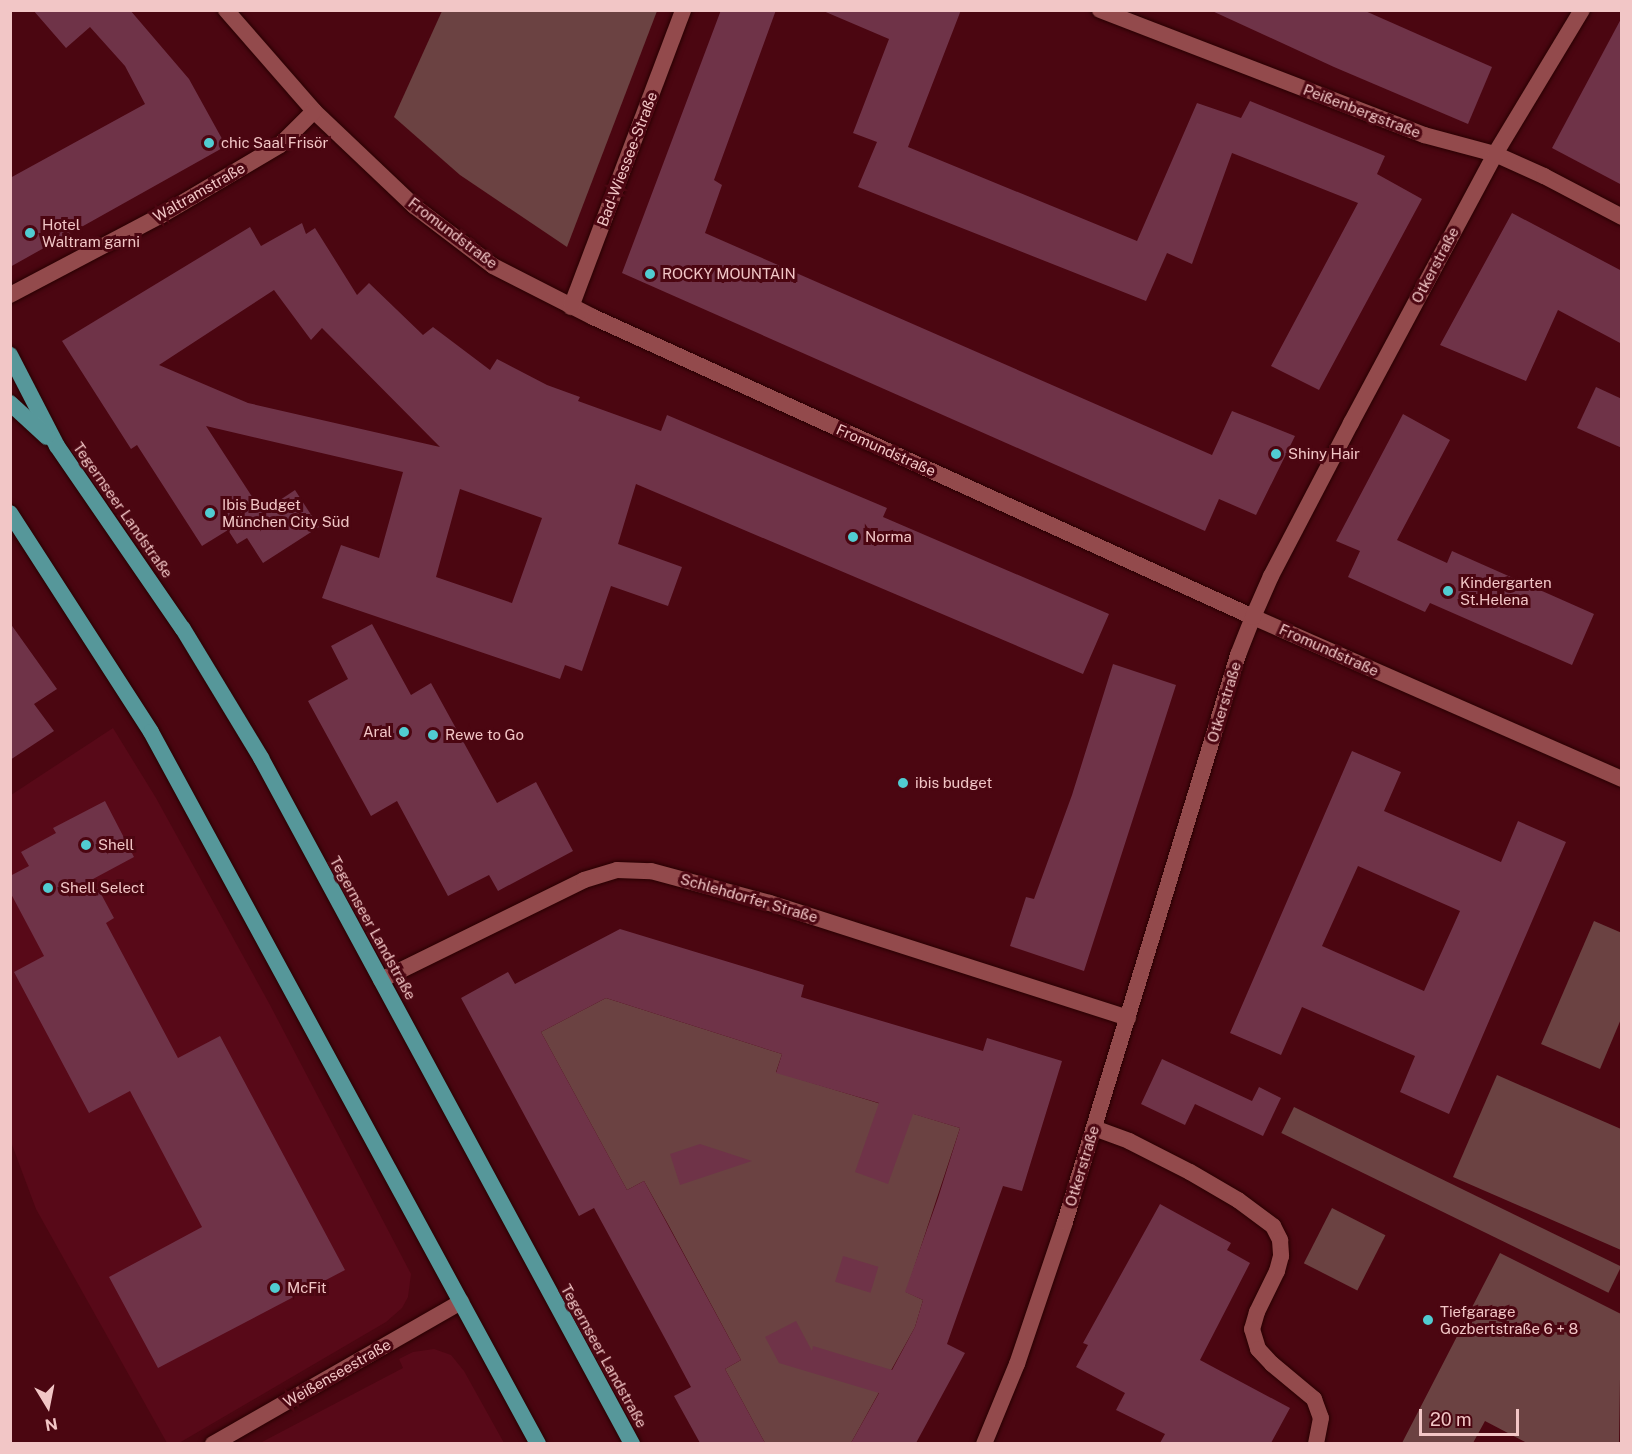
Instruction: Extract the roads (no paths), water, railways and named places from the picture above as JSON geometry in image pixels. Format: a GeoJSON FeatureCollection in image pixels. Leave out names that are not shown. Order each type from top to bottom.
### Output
{"type":"FeatureCollection","features":[{"type":"Feature","properties":{"kind":"highway"},"geometry":{"type":"LineString","coordinates":[[10,356],[57,446]]}},
{"type":"Feature","properties":{"kind":"highway"},"geometry":{"type":"LineString","coordinates":[[10,403],[57,446]]}},
{"type":"Feature","properties":{"kind":"highway","name":"Tegernseer Landstraße"},"geometry":{"type":"LineString","coordinates":[[57,446],[143,568],[261,758],[632,1443]]}},
{"type":"Feature","properties":{"kind":"highway"},"geometry":{"type":"LineString","coordinates":[[10,513],[151,732],[537,1443]]}},
{"type":"Feature","properties":{"kind":"street","name":"Fromundstraße"},"geometry":{"type":"LineString","coordinates":[[226,10],[314,111],[414,206],[493,266],[571,307],[1253,617],[1622,779]]}},
{"type":"Feature","properties":{"kind":"street","name":"Bad-Wiessee-Straße"},"geometry":{"type":"LineString","coordinates":[[571,307],[683,10]]}},
{"type":"Feature","properties":{"kind":"street","name":"Peißenbergstraße"},"geometry":{"type":"LineString","coordinates":[[1100,10],[1424,135],[1495,154],[1544,176],[1622,217]]}},
{"type":"Feature","properties":{"kind":"street","name":"Otkerstraße"},"geometry":{"type":"LineString","coordinates":[[984,1443],[1021,1353],[1094,1128],[1238,655],[1253,617],[1271,576],[1495,154],[1582,10]]}},
{"type":"Feature","properties":{"kind":"street","name":"Waltramstraße"},"geometry":{"type":"LineString","coordinates":[[10,295],[159,216],[280,145],[314,111]]}},
{"type":"Feature","properties":{"kind":"street","name":"Schlehdorfer Straße"},"geometry":{"type":"LineString","coordinates":[[381,980],[584,880],[617,870],[651,870],[770,903],[1128,1018]]}},
{"type":"Feature","properties":{"kind":"street"},"geometry":{"type":"LineString","coordinates":[[1094,1128],[1129,1141],[1190,1172],[1238,1200],[1273,1226],[1280,1240],[1281,1256],[1252,1329],[1258,1349],[1272,1364],[1314,1399],[1319,1407],[1321,1429],[1316,1443]]}},
{"type":"Feature","properties":{"kind":"street","name":"Weißenseestraße"},"geometry":{"type":"LineString","coordinates":[[213,1443],[461,1302]]}},
{"type":"Feature","properties":{"kind":"place","name":"chic Saal Frisör"},"geometry":{"type":"Point","coordinates":[209,143]}},
{"type":"Feature","properties":{"kind":"place","name":"Hotel Waltram garni"},"geometry":{"type":"Point","coordinates":[30,233]}},
{"type":"Feature","properties":{"kind":"place","name":"ROCKY MOUNTAIN"},"geometry":{"type":"Point","coordinates":[650,274]}},
{"type":"Feature","properties":{"kind":"place","name":"Shiny Hair"},"geometry":{"type":"Point","coordinates":[1276,454]}},
{"type":"Feature","properties":{"kind":"place","name":"Ibis Budget München City Süd"},"geometry":{"type":"Point","coordinates":[210,513]}},
{"type":"Feature","properties":{"kind":"place","name":"Norma"},"geometry":{"type":"Point","coordinates":[853,537]}},
{"type":"Feature","properties":{"kind":"place","name":"Kindergarten St.Helena"},"geometry":{"type":"Point","coordinates":[1448,591]}},
{"type":"Feature","properties":{"kind":"place","name":"Aral"},"geometry":{"type":"Point","coordinates":[404,732]}},
{"type":"Feature","properties":{"kind":"place","name":"Rewe to Go"},"geometry":{"type":"Point","coordinates":[433,735]}},
{"type":"Feature","properties":{"kind":"place","name":"ibis budget"},"geometry":{"type":"Point","coordinates":[903,783]}},
{"type":"Feature","properties":{"kind":"place","name":"Shell"},"geometry":{"type":"Point","coordinates":[86,845]}},
{"type":"Feature","properties":{"kind":"place","name":"Shell Select"},"geometry":{"type":"Point","coordinates":[48,888]}},
{"type":"Feature","properties":{"kind":"place","name":"McFit"},"geometry":{"type":"Point","coordinates":[275,1288]}},
{"type":"Feature","properties":{"kind":"place","name":"Tiefgarage Gozbertstraße 6 + 8"},"geometry":{"type":"Point","coordinates":[1428,1320]}}]}
